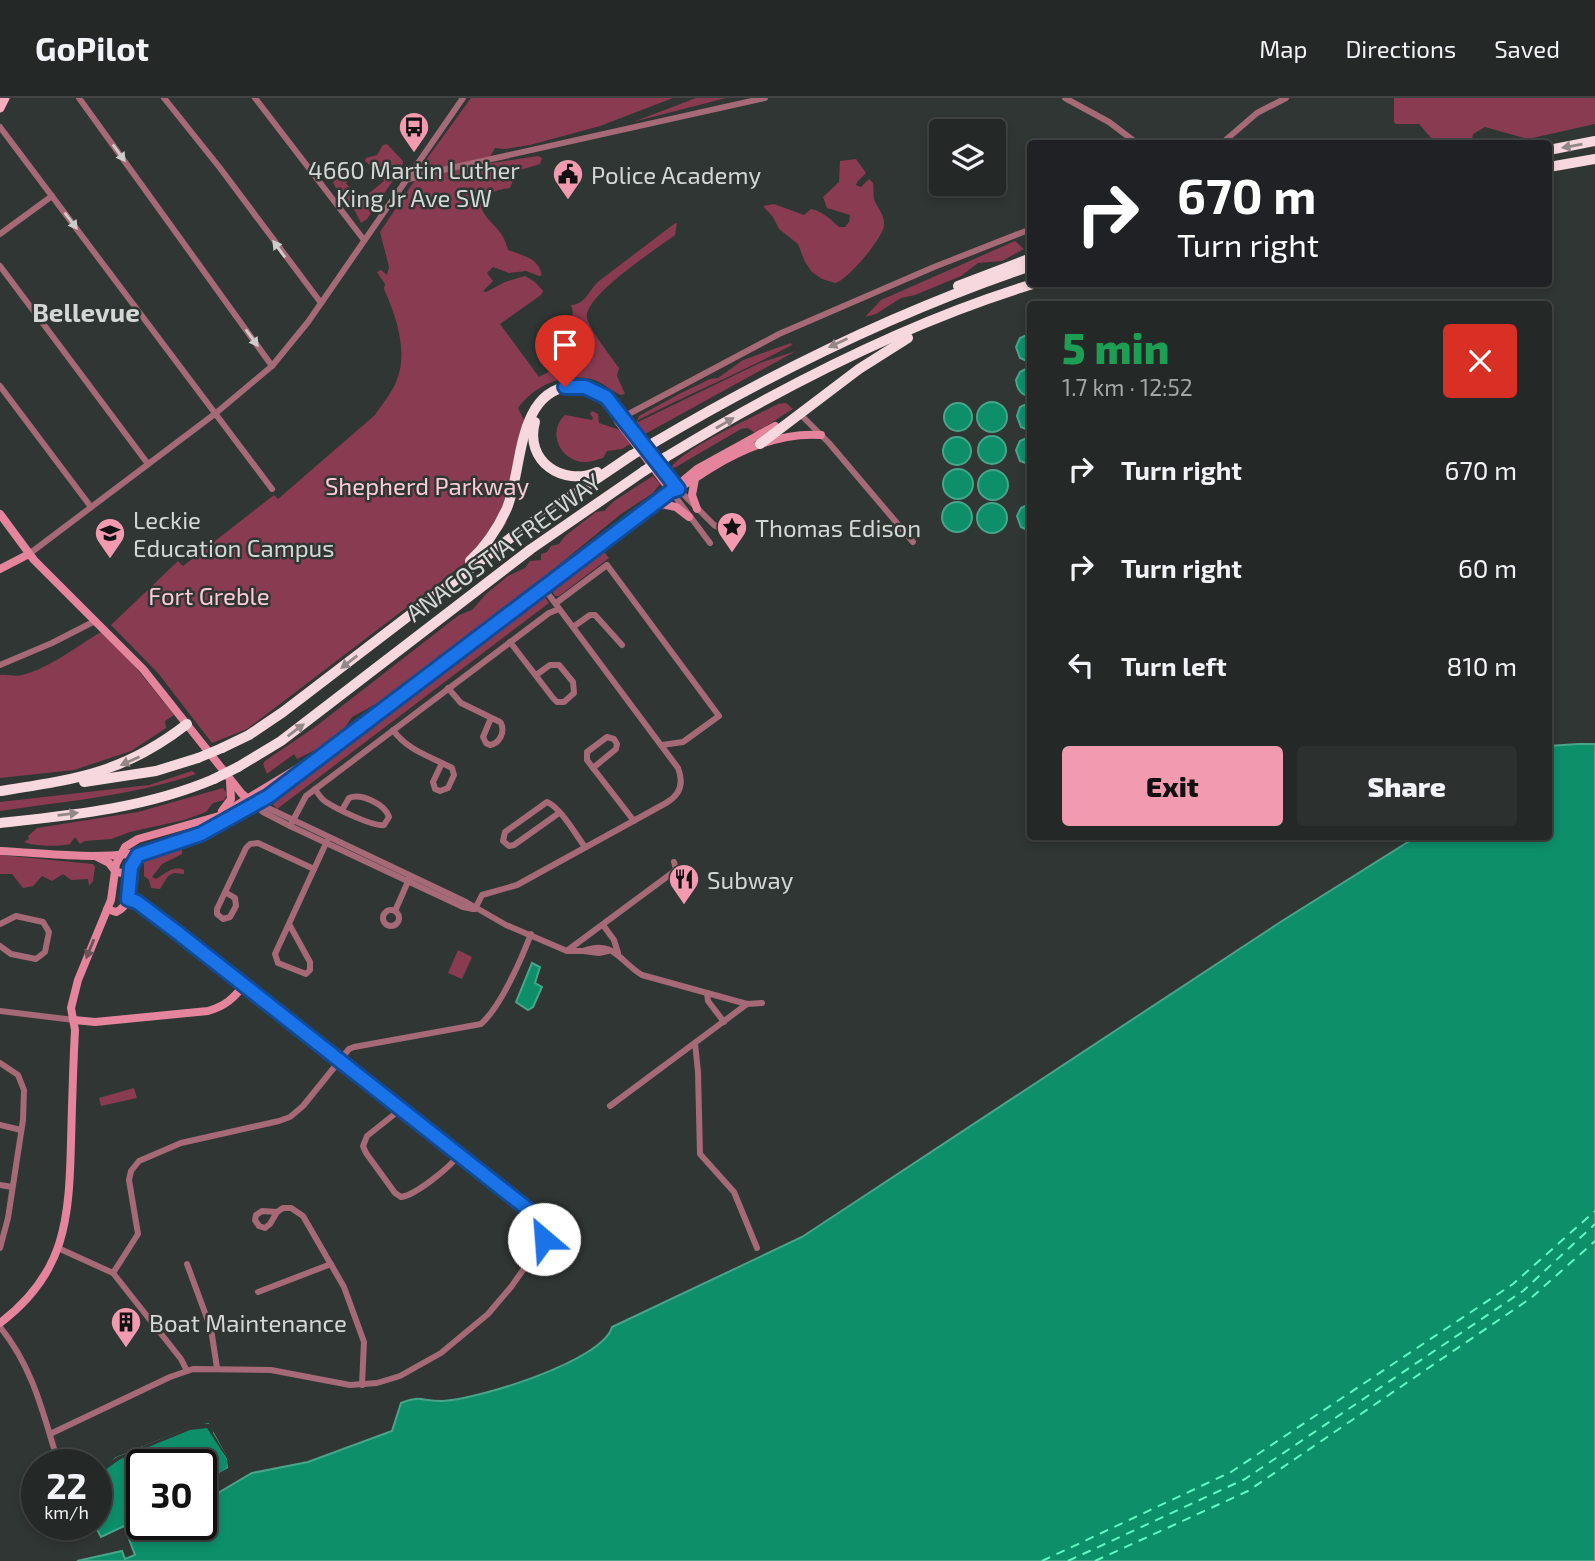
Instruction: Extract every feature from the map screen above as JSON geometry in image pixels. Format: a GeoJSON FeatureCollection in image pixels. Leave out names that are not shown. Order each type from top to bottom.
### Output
{"type":"FeatureCollection","features":[{"type":"Feature","properties":{"kind":"highway"},"geometry":{"type":"LineString","coordinates":[[1552,149],[1595,141]]}},
{"type":"Feature","properties":{"kind":"highway"},"geometry":{"type":"LineString","coordinates":[[1552,166],[1589,160]]}},
{"type":"Feature","properties":{"kind":"highway"},"geometry":{"type":"LineString","coordinates":[[1552,173],[1589,160]]}},
{"type":"Feature","properties":{"kind":"highway"},"geometry":{"type":"LineString","coordinates":[[901,315],[929,298],[981,275],[1027,259]]}},
{"type":"Feature","properties":{"kind":"highway","name":"ANACOSTIA FREEWAY"},"geometry":{"type":"LineString","coordinates":[[0,791],[124,777],[166,768],[198,758],[249,735],[521,530],[653,440],[811,356],[901,315],[1027,268]]}},
{"type":"Feature","properties":{"kind":"highway","name":"ANACOSTIA FREEWAY"},"geometry":{"type":"LineString","coordinates":[[0,823],[133,805],[177,793],[238,767],[281,741],[531,549],[666,457],[754,407],[851,357],[941,318],[1027,286]]}},
{"type":"Feature","properties":{"kind":"highway"},"geometry":{"type":"LineString","coordinates":[[760,444],[859,369],[906,339],[1032,287]]}},
{"type":"Feature","properties":{"kind":"highway"},"geometry":{"type":"LineString","coordinates":[[379,639],[406,612],[470,562],[494,532],[512,492],[530,415],[542,399],[562,388],[585,387],[603,394],[620,419]]}},
{"type":"Feature","properties":{"kind":"highway"},"geometry":{"type":"LineString","coordinates":[[620,419],[592,395],[577,392],[562,394],[545,404],[537,416],[533,431],[534,447],[540,459],[550,469],[571,477],[592,474],[631,454]]}},
{"type":"Feature","properties":{"kind":"highway"},"geometry":{"type":"LineString","coordinates":[[0,791],[68,780],[118,766],[152,749],[187,724]]}},
{"type":"Feature","properties":{"kind":"main road"},"geometry":{"type":"LineString","coordinates":[[0,108],[5,98]]}},
{"type":"Feature","properties":{"kind":"street"},"geometry":{"type":"LineString","coordinates":[[79,98],[272,366]]}},
{"type":"Feature","properties":{"kind":"street"},"geometry":{"type":"LineString","coordinates":[[164,98],[321,303]]}},
{"type":"Feature","properties":{"kind":"street"},"geometry":{"type":"LineString","coordinates":[[255,98],[364,240]]}},
{"type":"Feature","properties":{"kind":"street"},"geometry":{"type":"LineString","coordinates":[[0,569],[29,554],[216,413],[272,366],[299,334],[463,98]]}},
{"type":"Feature","properties":{"kind":"street"},"geometry":{"type":"LineString","coordinates":[[405,180],[451,167],[765,98]]}},
{"type":"Feature","properties":{"kind":"street"},"geometry":{"type":"LineString","coordinates":[[1065,98],[1109,122],[1133,140]]}},
{"type":"Feature","properties":{"kind":"street"},"geometry":{"type":"LineString","coordinates":[[1227,140],[1257,113],[1286,98]]}},
{"type":"Feature","properties":{"kind":"street"},"geometry":{"type":"LineString","coordinates":[[0,127],[272,489]]}},
{"type":"Feature","properties":{"kind":"street"},"geometry":{"type":"LineString","coordinates":[[0,234],[52,195]]}},
{"type":"Feature","properties":{"kind":"street"},"geometry":{"type":"LineString","coordinates":[[725,531],[716,527],[675,489],[620,419],[779,334],[934,267],[1027,231]]}},
{"type":"Feature","properties":{"kind":"street"},"geometry":{"type":"LineString","coordinates":[[0,266],[148,464]]}},
{"type":"Feature","properties":{"kind":"street"},"geometry":{"type":"LineString","coordinates":[[0,386],[91,507]]}},
{"type":"Feature","properties":{"kind":"street"},"geometry":{"type":"LineString","coordinates":[[0,851],[120,855],[143,852],[193,838],[326,750],[708,462],[757,438],[793,415],[799,413],[821,435],[913,542]]}},
{"type":"Feature","properties":{"kind":"street"},"geometry":{"type":"LineString","coordinates":[[675,489],[760,444],[788,437],[821,435]]}},
{"type":"Feature","properties":{"kind":"street"},"geometry":{"type":"LineString","coordinates":[[696,478],[692,495],[697,509]]}},
{"type":"Feature","properties":{"kind":"street"},"geometry":{"type":"LineString","coordinates":[[675,489],[690,517],[710,543]]}},
{"type":"Feature","properties":{"kind":"street"},"geometry":{"type":"LineString","coordinates":[[656,503],[676,507],[690,517]]}},
{"type":"Feature","properties":{"kind":"street"},"geometry":{"type":"LineString","coordinates":[[0,514],[29,554],[143,669],[230,779],[263,812],[327,840],[463,907],[475,909],[567,951],[583,951],[594,947],[618,953]]}},
{"type":"Feature","properties":{"kind":"street"},"geometry":{"type":"LineString","coordinates":[[291,823],[304,799],[315,789],[549,613],[607,565],[719,716],[683,742],[662,746]]}},
{"type":"Feature","properties":{"kind":"street"},"geometry":{"type":"LineString","coordinates":[[475,909],[482,895],[517,884],[669,802],[679,790],[682,779],[680,771],[662,746],[543,587]]}},
{"type":"Feature","properties":{"kind":"street"},"geometry":{"type":"LineString","coordinates":[[573,627],[590,615],[595,615],[622,645]]}},
{"type":"Feature","properties":{"kind":"street"},"geometry":{"type":"LineString","coordinates":[[0,664],[59,640],[95,621]]}},
{"type":"Feature","properties":{"kind":"street"},"geometry":{"type":"LineString","coordinates":[[510,642],[556,702],[564,702],[574,693],[573,682],[559,665],[550,665],[536,675]]}},
{"type":"Feature","properties":{"kind":"street"},"geometry":{"type":"LineString","coordinates":[[448,688],[459,702],[491,718]]}},
{"type":"Feature","properties":{"kind":"street"},"geometry":{"type":"LineString","coordinates":[[393,730],[406,746],[442,762],[452,768],[454,775],[448,789],[440,792],[435,789],[433,782],[442,762]]}},
{"type":"Feature","properties":{"kind":"street"},"geometry":{"type":"LineString","coordinates":[[593,768],[616,750],[616,742],[611,737],[604,738],[587,752],[587,760],[593,768],[634,821]]}},
{"type":"Feature","properties":{"kind":"street"},"geometry":{"type":"LineString","coordinates":[[214,818],[225,809],[231,799],[230,779]]}},
{"type":"Feature","properties":{"kind":"street"},"geometry":{"type":"LineString","coordinates":[[315,789],[325,802],[342,810],[379,826],[386,823],[389,817],[384,808],[356,795],[349,797],[342,810]]}},
{"type":"Feature","properties":{"kind":"street"},"geometry":{"type":"LineString","coordinates":[[54,1449],[28,1370],[0,1325],[38,1286],[58,1248],[69,1202],[74,1020],[71,1008],[78,980],[114,891],[116,864],[127,846],[138,839],[214,818],[251,802]]}},
{"type":"Feature","properties":{"kind":"street"},"geometry":{"type":"LineString","coordinates":[[559,813],[514,845],[507,845],[503,841],[505,832],[542,804],[551,803],[559,813],[585,847]]}},
{"type":"Feature","properties":{"kind":"street"},"geometry":{"type":"LineString","coordinates":[[289,924],[310,962],[310,970],[306,974],[278,963],[275,954],[327,840]]}},
{"type":"Feature","properties":{"kind":"street"},"geometry":{"type":"LineString","coordinates":[[225,892],[246,848],[253,843],[314,869]]}},
{"type":"Feature","properties":{"kind":"street"},"geometry":{"type":"LineString","coordinates":[[107,909],[116,912],[121,910],[128,899],[133,861],[143,852]]}},
{"type":"Feature","properties":{"kind":"street"},"geometry":{"type":"LineString","coordinates":[[94,855],[106,861],[116,873],[130,874]]}},
{"type":"Feature","properties":{"kind":"street"},"geometry":{"type":"LineString","coordinates":[[567,951],[672,873],[676,869],[674,862]]}},
{"type":"Feature","properties":{"kind":"street"},"geometry":{"type":"LineString","coordinates":[[395,911],[409,879]]}},
{"type":"Feature","properties":{"kind":"street"},"geometry":{"type":"LineString","coordinates":[[50,1434],[187,1371],[217,1368],[271,1370],[324,1382],[362,1385],[389,1380],[411,1371],[457,1342],[503,1296],[544,1239],[544,1225],[536,1216],[244,985],[137,902],[128,899]]}},
{"type":"Feature","properties":{"kind":"street"},"geometry":{"type":"LineString","coordinates":[[0,924],[20,916],[43,922],[49,935],[45,952],[36,959],[10,954],[0,946]]}},
{"type":"Feature","properties":{"kind":"street"},"geometry":{"type":"LineString","coordinates":[[603,925],[614,940],[618,953],[634,971],[642,975],[747,1004],[762,1003]]}},
{"type":"Feature","properties":{"kind":"street"},"geometry":{"type":"LineString","coordinates":[[113,1273],[138,1234],[129,1180],[137,1163],[192,1139],[289,1117],[301,1108],[348,1049],[355,1046],[481,1024],[498,1003],[531,934]]}},
{"type":"Feature","properties":{"kind":"street"},"geometry":{"type":"LineString","coordinates":[[0,1011],[95,1022],[208,1011],[232,1000],[244,985]]}},
{"type":"Feature","properties":{"kind":"street"},"geometry":{"type":"LineString","coordinates":[[707,993],[708,1001],[724,1022]]}},
{"type":"Feature","properties":{"kind":"street"},"geometry":{"type":"LineString","coordinates":[[610,1106],[747,1004]]}},
{"type":"Feature","properties":{"kind":"street"},"geometry":{"type":"LineString","coordinates":[[695,1043],[700,1154],[735,1194],[757,1248]]}},
{"type":"Feature","properties":{"kind":"street"},"geometry":{"type":"LineString","coordinates":[[0,1063],[18,1076],[24,1090],[21,1130],[0,1248]]}},
{"type":"Feature","properties":{"kind":"street"},"geometry":{"type":"LineString","coordinates":[[401,1109],[368,1136],[363,1146],[395,1193],[401,1197],[408,1196],[460,1155]]}},
{"type":"Feature","properties":{"kind":"street"},"geometry":{"type":"LineString","coordinates":[[0,1125],[21,1130]]}},
{"type":"Feature","properties":{"kind":"street"},"geometry":{"type":"LineString","coordinates":[[0,1185],[12,1187]]}},
{"type":"Feature","properties":{"kind":"street"},"geometry":{"type":"LineString","coordinates":[[277,1212],[288,1207],[302,1214],[348,1296],[363,1342],[362,1385]]}},
{"type":"Feature","properties":{"kind":"street"},"geometry":{"type":"LineString","coordinates":[[58,1248],[113,1273],[181,1359],[187,1371]]}},
{"type":"Feature","properties":{"kind":"street"},"geometry":{"type":"LineString","coordinates":[[187,1264],[211,1329],[217,1368]]}},
{"type":"Feature","properties":{"kind":"street"},"geometry":{"type":"LineString","coordinates":[[258,1292],[331,1264]]}},
{"type":"Feature","properties":{"kind":"green space","name":"Shepherd Parkway"},"geometry":{"type":"Polygon","coordinates":[[[471,98],[673,98],[600,126],[530,145],[495,148],[486,164],[538,156],[542,158],[540,164],[517,171],[510,188],[492,193],[481,207],[503,236],[508,250],[529,258],[540,269],[542,275],[539,276],[526,271],[509,273],[493,267],[487,273],[493,281],[483,291],[525,276],[543,291],[500,324],[539,377],[568,361],[580,349],[568,333],[573,312],[571,305],[580,303],[599,281],[677,223],[675,235],[608,286],[589,309],[589,323],[619,368],[617,376],[625,394],[618,394],[597,381],[575,377],[553,381],[525,399],[518,408],[527,426],[506,524],[490,544],[247,729],[212,743],[158,673],[111,625],[178,561],[183,566],[274,495],[278,499],[375,415],[386,399],[400,370],[401,347],[393,311],[384,289],[385,284],[377,272],[381,270],[387,275],[389,267],[380,232],[421,171],[418,171],[471,98]]]}},
{"type":"Feature","properties":{"kind":"green space"},"geometry":{"type":"Polygon","coordinates":[[[696,98],[726,98],[633,122],[696,98]]]}},
{"type":"Feature","properties":{"kind":"green space"},"geometry":{"type":"Polygon","coordinates":[[[1394,98],[1595,98],[1595,124],[1528,139],[1485,127],[1473,134],[1472,140],[1431,140],[1419,124],[1394,122],[1394,98]]]}},
{"type":"Feature","properties":{"kind":"green space"},"geometry":{"type":"Polygon","coordinates":[[[387,144],[403,161],[402,167],[367,219],[361,223],[354,209],[338,193],[333,182],[351,167],[346,183],[357,198],[362,199],[384,181],[382,175],[365,161],[366,158],[377,155],[383,145],[387,144]]]}},
{"type":"Feature","properties":{"kind":"green space"},"geometry":{"type":"Polygon","coordinates":[[[856,159],[866,173],[856,185],[861,187],[869,179],[873,183],[874,199],[884,225],[878,239],[864,258],[848,275],[835,283],[812,272],[798,244],[779,229],[763,206],[774,204],[804,215],[811,209],[823,214],[839,227],[845,227],[850,215],[827,208],[823,197],[839,182],[840,161],[856,159]]]}},
{"type":"Feature","properties":{"kind":"green space"},"geometry":{"type":"Polygon","coordinates":[[[1015,241],[1024,249],[1002,261],[978,263],[961,276],[901,298],[876,314],[865,317],[881,300],[1015,241]]]}},
{"type":"Feature","properties":{"kind":"green space"},"geometry":{"type":"Polygon","coordinates":[[[791,343],[792,345],[773,355],[657,410],[638,422],[760,363],[796,351],[645,434],[639,429],[637,421],[639,416],[710,379],[718,378],[743,360],[791,343]]]}},
{"type":"Feature","properties":{"kind":"green space"},"geometry":{"type":"Polygon","coordinates":[[[786,403],[793,409],[755,433],[748,428],[741,429],[671,468],[678,460],[704,443],[778,404],[786,403]]]}},
{"type":"Feature","properties":{"kind":"green space"},"geometry":{"type":"Polygon","coordinates":[[[592,411],[598,414],[599,423],[620,430],[630,444],[622,449],[607,451],[603,458],[588,462],[577,461],[563,452],[559,445],[559,422],[565,415],[592,420],[592,411]]]}},
{"type":"Feature","properties":{"kind":"green space"},"geometry":{"type":"Polygon","coordinates":[[[653,476],[660,484],[653,493],[621,514],[539,581],[383,700],[352,717],[344,729],[317,749],[297,759],[294,754],[267,774],[263,764],[265,761],[315,727],[459,615],[472,610],[508,576],[525,568],[530,561],[541,560],[541,554],[547,552],[551,546],[559,544],[565,536],[596,512],[604,511],[614,501],[653,476]]]}},
{"type":"Feature","properties":{"kind":"green space"},"geometry":{"type":"Polygon","coordinates":[[[598,553],[605,553],[609,558],[559,596],[555,596],[553,586],[598,553]]]}},
{"type":"Feature","properties":{"kind":"green space"},"geometry":{"type":"Polygon","coordinates":[[[544,596],[549,603],[277,809],[270,801],[540,597],[544,596]]]}},
{"type":"Feature","properties":{"kind":"green space"},"geometry":{"type":"Polygon","coordinates":[[[101,632],[125,654],[174,715],[165,721],[166,728],[131,751],[74,770],[0,778],[0,675],[19,676],[32,672],[101,632]]]}},
{"type":"Feature","properties":{"kind":"green space"},"geometry":{"type":"Polygon","coordinates":[[[192,771],[196,774],[148,788],[0,811],[0,802],[149,785],[192,771]]]}},
{"type":"Feature","properties":{"kind":"green space"},"geometry":{"type":"Polygon","coordinates":[[[223,788],[227,794],[224,800],[213,803],[206,812],[184,820],[80,844],[75,837],[70,844],[60,846],[24,842],[37,828],[138,812],[223,788]]]}},
{"type":"Feature","properties":{"kind":"green space"},"geometry":{"type":"Polygon","coordinates":[[[182,849],[182,854],[162,864],[152,877],[156,879],[177,869],[184,870],[184,874],[174,873],[168,876],[160,889],[151,888],[149,880],[144,876],[144,860],[182,849]]]}},
{"type":"Feature","properties":{"kind":"green space"},"geometry":{"type":"Polygon","coordinates":[[[0,855],[93,864],[93,881],[89,886],[88,879],[71,880],[63,874],[52,881],[42,876],[33,886],[23,888],[12,874],[0,874],[0,855]]]}},
{"type":"Feature","properties":{"kind":"green space"},"geometry":{"type":"Polygon","coordinates":[[[458,950],[472,957],[462,979],[448,973],[458,950]]]}},
{"type":"Feature","properties":{"kind":"green space"},"geometry":{"type":"Polygon","coordinates":[[[134,1088],[137,1098],[101,1106],[99,1098],[134,1088]]]}},
{"type":"Feature","properties":{"kind":"shaded area"},"geometry":{"type":"Polygon","coordinates":[[[1027,335],[1027,361],[1020,358],[1016,347],[1020,338],[1027,335]]]}},
{"type":"Feature","properties":{"kind":"shaded area"},"geometry":{"type":"Polygon","coordinates":[[[1027,368],[1027,395],[1017,386],[1016,380],[1020,372],[1027,368]]]}},
{"type":"Feature","properties":{"kind":"shaded area"},"geometry":{"type":"Polygon","coordinates":[[[992,402],[998,403],[1006,411],[1006,423],[998,431],[992,432],[986,431],[978,423],[977,417],[978,411],[986,403],[992,402]]]}},
{"type":"Feature","properties":{"kind":"shaded area"},"geometry":{"type":"Polygon","coordinates":[[[958,403],[968,407],[972,417],[968,427],[958,431],[948,427],[944,417],[948,407],[958,403]]]}},
{"type":"Feature","properties":{"kind":"shaded area"},"geometry":{"type":"Polygon","coordinates":[[[1027,404],[1027,429],[1021,427],[1017,416],[1020,407],[1027,404]]]}},
{"type":"Feature","properties":{"kind":"shaded area"},"geometry":{"type":"Polygon","coordinates":[[[992,436],[1002,440],[1006,450],[1002,460],[992,464],[982,460],[978,450],[982,440],[992,436]]]}},
{"type":"Feature","properties":{"kind":"shaded area"},"geometry":{"type":"Polygon","coordinates":[[[957,437],[967,441],[971,451],[967,461],[957,465],[947,461],[943,451],[947,441],[957,437]]]}},
{"type":"Feature","properties":{"kind":"shaded area"},"geometry":{"type":"Polygon","coordinates":[[[1027,438],[1027,464],[1020,461],[1016,450],[1020,441],[1027,438]]]}},
{"type":"Feature","properties":{"kind":"shaded area"},"geometry":{"type":"Polygon","coordinates":[[[958,469],[969,473],[973,484],[969,495],[958,499],[947,495],[943,484],[947,473],[958,469]]]}},
{"type":"Feature","properties":{"kind":"shaded area"},"geometry":{"type":"Polygon","coordinates":[[[993,470],[1003,475],[1008,485],[1003,495],[993,500],[983,495],[978,485],[983,475],[993,470]]]}},
{"type":"Feature","properties":{"kind":"shaded area"},"geometry":{"type":"Polygon","coordinates":[[[957,502],[968,506],[972,517],[968,528],[957,532],[946,528],[942,517],[946,506],[957,502]]]}},
{"type":"Feature","properties":{"kind":"shaded area"},"geometry":{"type":"Polygon","coordinates":[[[992,503],[998,504],[1006,512],[1006,524],[998,532],[992,533],[986,532],[978,524],[977,518],[978,512],[986,504],[992,503]]]}},
{"type":"Feature","properties":{"kind":"shaded area"},"geometry":{"type":"Polygon","coordinates":[[[1027,505],[1027,530],[1021,527],[1017,516],[1021,508],[1027,505]]]}},
{"type":"Feature","properties":{"kind":"shaded area"},"geometry":{"type":"Polygon","coordinates":[[[1595,744],[1595,1561],[77,1561],[122,1551],[125,1559],[135,1555],[129,1540],[217,1540],[217,1494],[252,1473],[308,1462],[392,1431],[401,1403],[417,1399],[442,1401],[482,1394],[563,1365],[604,1340],[612,1327],[802,1237],[1282,921],[1411,840],[1552,840],[1552,746],[1595,744]]]}},
{"type":"Feature","properties":{"kind":"shaded area"},"geometry":{"type":"Polygon","coordinates":[[[532,963],[540,967],[535,983],[542,987],[533,1007],[528,1010],[516,1002],[532,963]]]}},
{"type":"Feature","properties":{"kind":"shaded area"},"geometry":{"type":"Polygon","coordinates":[[[208,1424],[229,1462],[227,1469],[217,1475],[217,1449],[138,1449],[193,1427],[208,1424]]]}},
{"type":"Feature","properties":{"kind":"shaded area"},"geometry":{"type":"Polygon","coordinates":[[[126,1454],[126,1531],[124,1526],[112,1532],[112,1462],[126,1454]]]}},
{"type":"Feature","properties":{"kind":"pier"},"geometry":{"type":"Polygon","coordinates":[[[199,1423],[209,1424],[231,1463],[228,1470],[217,1476],[228,1468],[227,1459],[207,1428],[190,1430],[143,1449],[136,1449],[199,1423]]]}},
{"type":"Feature","properties":{"kind":"pier"},"geometry":{"type":"Polygon","coordinates":[[[126,1453],[126,1457],[112,1465],[112,1460],[126,1453]]]}},
{"type":"Feature","properties":{"kind":"ferry route"},"geometry":{"type":"LineString","coordinates":[[1042,1561],[1231,1472],[1513,1284],[1595,1211]]}},
{"type":"Feature","properties":{"kind":"ferry route"},"geometry":{"type":"LineString","coordinates":[[1068,1561],[1245,1479],[1523,1291],[1595,1224]]}},
{"type":"Feature","properties":{"kind":"ferry route"},"geometry":{"type":"LineString","coordinates":[[1095,1561],[1248,1491],[1531,1298],[1595,1241]]}},
{"type":"Feature","properties":{"kind":"place","name":"4660 Martin Luther King Jr Ave SW"},"geometry":{"type":"Point","coordinates":[414,154]}},
{"type":"Feature","properties":{"kind":"place","name":"Police Academy"},"geometry":{"type":"Point","coordinates":[568,201]}},
{"type":"Feature","properties":{"kind":"place","name":"Thomas Edison"},"geometry":{"type":"Point","coordinates":[732,554]}},
{"type":"Feature","properties":{"kind":"place","name":"Leckie Education Campus"},"geometry":{"type":"Point","coordinates":[110,560]}},
{"type":"Feature","properties":{"kind":"place","name":"Subway"},"geometry":{"type":"Point","coordinates":[684,906]}},
{"type":"Feature","properties":{"kind":"place","name":"Boat Maintenance"},"geometry":{"type":"Point","coordinates":[126,1349]}},
{"type":"Feature","properties":{"kind":"district","name":"Bellevue"},"geometry":{"type":"Point","coordinates":[86,311]}},
{"type":"Feature","properties":{"kind":"route"},"geometry":{"type":"LineString","coordinates":[[544,1239],[544,1225],[534,1214],[178,933],[137,902],[128,899],[131,867],[138,855],[201,834],[269,796],[326,750],[671,491],[678,489],[606,397],[585,387],[565,387]]}},
{"type":"Feature","properties":{"kind":"park label","name":"Fort Greble"},"geometry":{"type":"Point","coordinates":[209,595]}}]}
